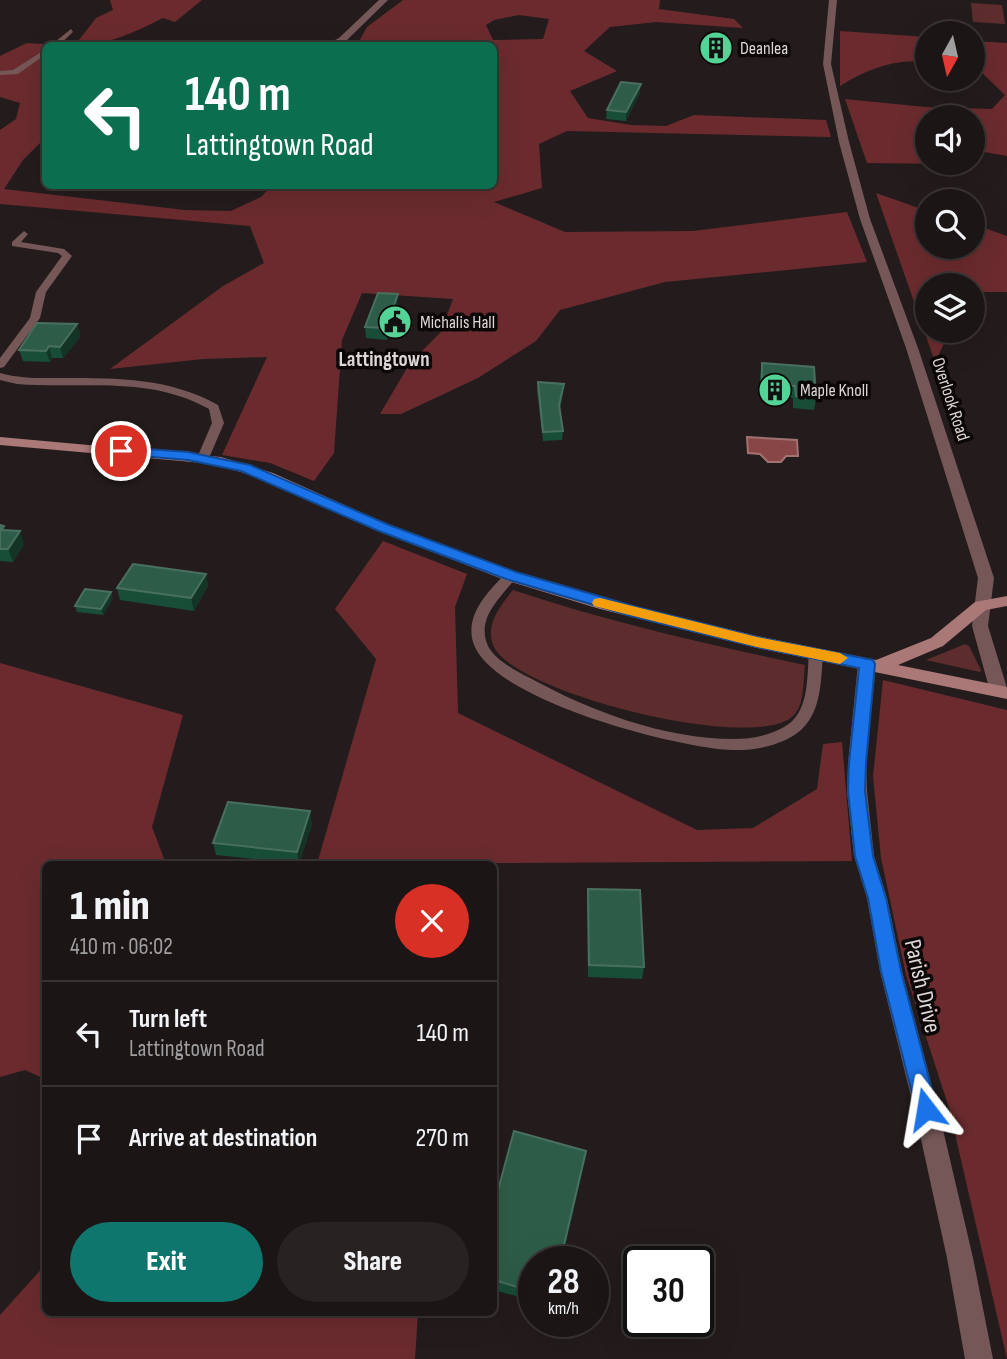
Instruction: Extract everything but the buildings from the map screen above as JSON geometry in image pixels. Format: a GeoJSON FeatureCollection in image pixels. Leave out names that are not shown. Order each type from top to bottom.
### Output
{"type":"FeatureCollection","features":[{"type":"Feature","properties":{"kind":"street"},"geometry":{"type":"LineString","coordinates":[[337,42],[384,0]]}},
{"type":"Feature","properties":{"kind":"street","name":"Overlook Road"},"geometry":{"type":"LineString","coordinates":[[833,0],[827,64],[850,167],[972,527],[986,578],[981,606],[982,640],[1003,692]]}},
{"type":"Feature","properties":{"kind":"street"},"geometry":{"type":"LineString","coordinates":[[0,441],[203,458],[259,473],[384,528],[511,576],[606,605],[757,642],[1003,692]]}},
{"type":"Feature","properties":{"kind":"street"},"geometry":{"type":"LineString","coordinates":[[872,665],[937,642],[981,606],[1007,601]]}},
{"type":"Feature","properties":{"kind":"street","name":"Parish Drive"},"geometry":{"type":"LineString","coordinates":[[872,665],[857,763],[857,791],[864,856],[877,898],[891,971],[932,1133],[979,1359]]}},
{"type":"Feature","properties":{"kind":"lane"},"geometry":{"type":"LineString","coordinates":[[58,42],[71,32]]}},
{"type":"Feature","properties":{"kind":"lane"},"geometry":{"type":"LineString","coordinates":[[0,73],[15,72],[42,54]]}},
{"type":"Feature","properties":{"kind":"lane"},"geometry":{"type":"LineString","coordinates":[[0,365],[35,318],[41,292],[67,256],[61,251],[15,244],[24,234]]}},
{"type":"Feature","properties":{"kind":"lane"},"geometry":{"type":"LineString","coordinates":[[0,376],[30,381],[164,387],[196,395],[214,407],[218,423],[203,458]]}},
{"type":"Feature","properties":{"kind":"lane"},"geometry":{"type":"LineString","coordinates":[[511,576],[481,612],[479,634],[489,657],[541,693],[593,714],[668,736],[699,742],[732,744],[758,743],[780,737],[805,716],[816,653]]}},
{"type":"Feature","properties":{"kind":"shaded area"},"geometry":{"type":"Polygon","coordinates":[[[110,0],[202,0],[175,22],[163,18],[110,41],[77,42],[96,18],[113,10],[110,0]]]}},
{"type":"Feature","properties":{"kind":"shaded area"},"geometry":{"type":"Polygon","coordinates":[[[403,0],[660,0],[659,9],[734,19],[743,28],[656,22],[610,27],[584,51],[617,71],[570,91],[588,118],[631,125],[666,126],[694,115],[826,120],[831,137],[567,131],[539,144],[542,188],[494,202],[565,232],[693,231],[847,212],[867,262],[665,282],[560,310],[536,341],[478,378],[401,414],[380,414],[410,363],[441,332],[453,299],[362,293],[342,340],[334,453],[314,481],[270,463],[222,455],[267,357],[203,359],[110,369],[223,286],[264,263],[250,226],[0,204],[0,130],[16,119],[20,103],[0,97],[0,56],[27,43],[42,44],[42,141],[23,160],[4,189],[185,210],[231,211],[261,197],[268,189],[497,189],[497,42],[359,42],[367,27],[403,0]],[[519,15],[494,20],[486,25],[493,40],[543,39],[549,19],[519,15]]]}},
{"type":"Feature","properties":{"kind":"shaded area"},"geometry":{"type":"Polygon","coordinates":[[[971,3],[1002,5],[1005,24],[973,21],[971,3]]]}},
{"type":"Feature","properties":{"kind":"shaded area"},"geometry":{"type":"Polygon","coordinates":[[[840,31],[915,36],[915,61],[882,66],[840,86],[840,31]]]}},
{"type":"Feature","properties":{"kind":"shaded area"},"geometry":{"type":"Polygon","coordinates":[[[985,42],[1007,43],[1007,156],[985,152],[985,109],[992,109],[1005,95],[985,76],[985,42]]]}},
{"type":"Feature","properties":{"kind":"shaded area"},"geometry":{"type":"Polygon","coordinates":[[[845,99],[915,106],[915,164],[867,163],[845,99]]]}},
{"type":"Feature","properties":{"kind":"shaded area"},"geometry":{"type":"Polygon","coordinates":[[[876,193],[915,207],[915,259],[985,259],[985,228],[1007,236],[1007,292],[985,292],[985,273],[915,273],[915,305],[876,193]]]}},
{"type":"Feature","properties":{"kind":"shaded area"},"geometry":{"type":"Polygon","coordinates":[[[928,343],[944,343],[935,362],[928,343]]]}},
{"type":"Feature","properties":{"kind":"shaded area"},"geometry":{"type":"Polygon","coordinates":[[[747,437],[797,440],[798,456],[786,456],[781,462],[768,462],[760,454],[748,453],[747,437]]]}},
{"type":"Feature","properties":{"kind":"shaded area"},"geometry":{"type":"Polygon","coordinates":[[[383,541],[467,574],[455,607],[458,713],[697,830],[753,828],[817,789],[823,744],[842,742],[852,861],[318,861],[376,659],[335,609],[383,541]]]}},
{"type":"Feature","properties":{"kind":"shaded area"},"geometry":{"type":"Polygon","coordinates":[[[513,590],[658,632],[805,665],[800,706],[793,716],[770,726],[733,727],[687,723],[588,699],[545,682],[512,665],[494,647],[491,639],[495,617],[513,590]]]}},
{"type":"Feature","properties":{"kind":"shaded area"},"geometry":{"type":"Polygon","coordinates":[[[965,644],[969,646],[980,672],[926,660],[965,644]]]}},
{"type":"Feature","properties":{"kind":"shaded area"},"geometry":{"type":"Polygon","coordinates":[[[0,663],[183,715],[152,827],[165,861],[42,861],[42,1078],[25,1070],[0,1077],[0,663]]]}},
{"type":"Feature","properties":{"kind":"shaded area"},"geometry":{"type":"Polygon","coordinates":[[[883,680],[1007,710],[1007,1359],[949,1108],[906,975],[881,858],[873,776],[883,680]]]}},
{"type":"Feature","properties":{"kind":"shaded area"},"geometry":{"type":"Polygon","coordinates":[[[42,1268],[42,1316],[418,1316],[415,1359],[0,1359],[0,1315],[42,1268]]]}},
{"type":"Feature","properties":{"kind":"slow traffic"},"geometry":{"type":"LineString","coordinates":[[600,603],[757,642],[840,658]]}},
{"type":"Feature","properties":{"kind":"place","name":"Deanlea"},"geometry":{"type":"Point","coordinates":[716,48]}},
{"type":"Feature","properties":{"kind":"place","name":"Michalis Hall"},"geometry":{"type":"Point","coordinates":[395,322]}},
{"type":"Feature","properties":{"kind":"place","name":"Maple Knoll"},"geometry":{"type":"Point","coordinates":[775,390]}},
{"type":"Feature","properties":{"kind":"district","name":"Lattingtown"},"geometry":{"type":"Point","coordinates":[384,359]}},
{"type":"Feature","properties":{"kind":"route"},"geometry":{"type":"LineString","coordinates":[[121,451],[188,456],[245,468],[384,528],[511,576],[606,605],[757,642],[867,664],[857,763],[857,791],[864,856],[877,898],[891,971],[926,1109]]}}]}
